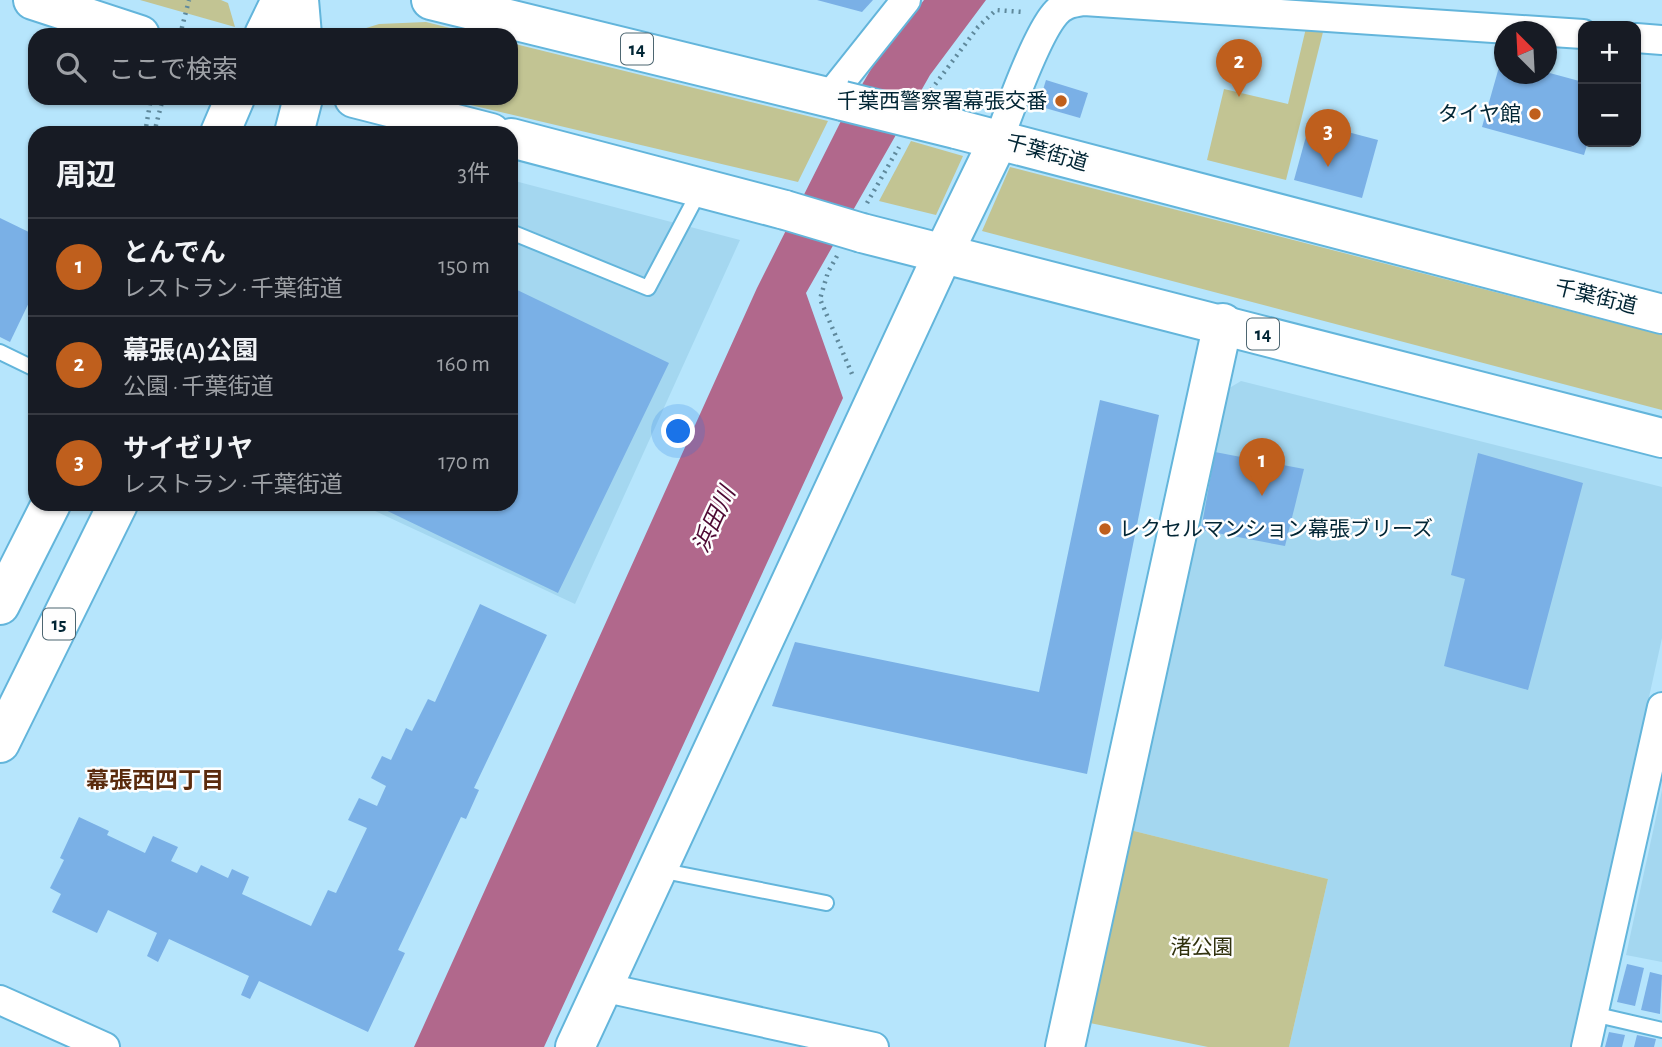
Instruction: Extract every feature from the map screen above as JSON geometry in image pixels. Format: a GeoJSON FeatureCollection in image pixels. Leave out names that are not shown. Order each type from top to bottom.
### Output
{"type":"FeatureCollection","features":[{"type":"Feature","properties":{"kind":"main road"},"geometry":{"type":"LineString","coordinates":[[33,0],[119,28]]}},
{"type":"Feature","properties":{"kind":"main road"},"geometry":{"type":"LineString","coordinates":[[267,28],[281,0]]}},
{"type":"Feature","properties":{"kind":"main road"},"geometry":{"type":"LineString","coordinates":[[299,0],[301,28]]}},
{"type":"Feature","properties":{"kind":"main road","name":"千葉街道"},"geometry":{"type":"LineString","coordinates":[[431,0],[999,139],[1662,314]]}},
{"type":"Feature","properties":{"kind":"main road"},"geometry":{"type":"LineString","coordinates":[[223,126],[232,105]]}},
{"type":"Feature","properties":{"kind":"main road"},"geometry":{"type":"LineString","coordinates":[[296,126],[301,105]]}},
{"type":"Feature","properties":{"kind":"main road"},"geometry":{"type":"LineString","coordinates":[[381,105],[464,126]]}},
{"type":"Feature","properties":{"kind":"main road"},"geometry":{"type":"LineString","coordinates":[[575,1047],[943,252],[999,139]]}},
{"type":"Feature","properties":{"kind":"main road","name":"14"},"geometry":{"type":"LineString","coordinates":[[518,140],[701,187],[855,231],[1223,323],[1662,438]]}},
{"type":"Feature","properties":{"kind":"main road"},"geometry":{"type":"LineString","coordinates":[[1065,1047],[1223,323]]}},
{"type":"Feature","properties":{"kind":"main road"},"geometry":{"type":"LineString","coordinates":[[0,605],[47,511]]}},
{"type":"Feature","properties":{"kind":"main road","name":"15"},"geometry":{"type":"LineString","coordinates":[[0,743],[115,511]]}},
{"type":"Feature","properties":{"kind":"street"},"geometry":{"type":"LineString","coordinates":[[835,99],[906,0]]}},
{"type":"Feature","properties":{"kind":"street"},"geometry":{"type":"LineString","coordinates":[[999,139],[1054,14],[1066,4],[1084,1],[1457,12],[1578,33]]}},
{"type":"Feature","properties":{"kind":"street"},"geometry":{"type":"LineString","coordinates":[[1641,38],[1662,40]]}},
{"type":"Feature","properties":{"kind":"street"},"geometry":{"type":"LineString","coordinates":[[1586,1047],[1662,707]]}},
{"type":"Feature","properties":{"kind":"street"},"geometry":{"type":"LineString","coordinates":[[602,988],[874,1047]]}},
{"type":"Feature","properties":{"kind":"street"},"geometry":{"type":"LineString","coordinates":[[0,1000],[106,1047]]}},
{"type":"Feature","properties":{"kind":"lane"},"geometry":{"type":"LineString","coordinates":[[518,235],[648,288],[701,187]]}},
{"type":"Feature","properties":{"kind":"lane"},"geometry":{"type":"LineString","coordinates":[[0,352],[28,366]]}},
{"type":"Feature","properties":{"kind":"lane"},"geometry":{"type":"LineString","coordinates":[[658,869],[827,903]]}},
{"type":"Feature","properties":{"kind":"lane"},"geometry":{"type":"LineString","coordinates":[[1593,1014],[1662,1030]]}},
{"type":"Feature","properties":{"kind":"path"},"geometry":{"type":"LineString","coordinates":[[182,28],[189,0]]}},
{"type":"Feature","properties":{"kind":"path"},"geometry":{"type":"LineString","coordinates":[[930,92],[978,27],[996,10],[1054,14]]}},
{"type":"Feature","properties":{"kind":"path"},"geometry":{"type":"LineString","coordinates":[[147,126],[152,105]]}},
{"type":"Feature","properties":{"kind":"path"},"geometry":{"type":"LineString","coordinates":[[156,126],[161,105]]}},
{"type":"Feature","properties":{"kind":"path"},"geometry":{"type":"LineString","coordinates":[[852,375],[820,299],[828,272],[855,231],[903,140]]}},
{"type":"Feature","properties":{"kind":"shaded area"},"geometry":{"type":"Polygon","coordinates":[[[518,182],[740,240],[575,604],[375,511],[518,511],[518,182]]]}},
{"type":"Feature","properties":{"kind":"shaded area"},"geometry":{"type":"Polygon","coordinates":[[[1241,381],[1662,487],[1662,638],[1572,1047],[1289,1047],[1328,879],[1130,830],[1226,390],[1241,381]]]}},
{"type":"Feature","properties":{"kind":"shaded area"},"geometry":{"type":"Polygon","coordinates":[[[1662,790],[1662,962],[1626,955],[1662,790]]]}},
{"type":"Feature","properties":{"kind":"green space"},"geometry":{"type":"Polygon","coordinates":[[[140,0],[221,0],[228,3],[235,27],[140,0]]]}},
{"type":"Feature","properties":{"kind":"green space"},"geometry":{"type":"Polygon","coordinates":[[[426,22],[450,28],[366,28],[379,24],[426,22]]]}},
{"type":"Feature","properties":{"kind":"green space"},"geometry":{"type":"Polygon","coordinates":[[[1306,28],[1323,32],[1286,180],[1207,160],[1224,89],[1288,104],[1306,28]]]}},
{"type":"Feature","properties":{"kind":"green space"},"geometry":{"type":"Polygon","coordinates":[[[518,45],[828,121],[798,182],[471,105],[518,105],[518,45]]]}},
{"type":"Feature","properties":{"kind":"green space"},"geometry":{"type":"Polygon","coordinates":[[[911,141],[963,156],[936,215],[879,201],[911,141]]]}},
{"type":"Feature","properties":{"kind":"green space"},"geometry":{"type":"Polygon","coordinates":[[[1010,167],[1662,335],[1662,410],[982,231],[1010,167]]]}},
{"type":"Feature","properties":{"kind":"green space","name":"渚公園"},"geometry":{"type":"Polygon","coordinates":[[[1130,830],[1328,879],[1289,1047],[1208,1047],[1085,1022],[1130,830]]]}},
{"type":"Feature","properties":{"kind":"water","name":"浜田川"},"geometry":{"type":"Polygon","coordinates":[[[924,0],[986,0],[930,75],[806,293],[843,398],[544,1047],[414,1047],[757,288],[842,119],[874,64],[924,0]]]}},
{"type":"Feature","properties":{"kind":"building"},"geometry":{"type":"Polygon","coordinates":[[[817,0],[873,0],[862,12],[817,0]]]}},
{"type":"Feature","properties":{"kind":"building"},"geometry":{"type":"Polygon","coordinates":[[[1557,75],[1578,81],[1578,147],[1586,147],[1584,155],[1482,127],[1494,84],[1557,84],[1557,75]]]}},
{"type":"Feature","properties":{"kind":"building"},"geometry":{"type":"Polygon","coordinates":[[[1046,80],[1088,93],[1080,118],[1038,106],[1046,80]]]}},
{"type":"Feature","properties":{"kind":"building"},"geometry":{"type":"Polygon","coordinates":[[[1310,122],[1378,140],[1362,198],[1294,180],[1310,122]]]}},
{"type":"Feature","properties":{"kind":"building"},"geometry":{"type":"Polygon","coordinates":[[[0,218],[28,232],[28,305],[10,342],[0,337],[0,218]]]}},
{"type":"Feature","properties":{"kind":"building"},"geometry":{"type":"Polygon","coordinates":[[[518,290],[669,363],[558,593],[388,511],[518,511],[518,290]]]}},
{"type":"Feature","properties":{"kind":"building","name":"レクセルマンション幕張ブリーズ"},"geometry":{"type":"Polygon","coordinates":[[[1100,400],[1159,415],[1087,774],[772,706],[795,642],[1039,692],[1100,400]]]}},
{"type":"Feature","properties":{"kind":"building"},"geometry":{"type":"Polygon","coordinates":[[[1215,452],[1304,469],[1285,546],[1201,530],[1215,452]]]}},
{"type":"Feature","properties":{"kind":"building"},"geometry":{"type":"Polygon","coordinates":[[[1478,453],[1583,483],[1528,690],[1444,666],[1465,579],[1451,575],[1478,453]]]}},
{"type":"Feature","properties":{"kind":"building"},"geometry":{"type":"Polygon","coordinates":[[[480,604],[547,635],[474,788],[479,790],[466,819],[461,817],[398,950],[405,953],[368,1032],[259,981],[250,999],[241,995],[249,976],[169,939],[158,962],[147,956],[157,933],[108,910],[97,933],[52,912],[61,894],[50,888],[64,860],[60,858],[79,817],[109,831],[107,835],[145,853],[153,836],[178,847],[171,861],[197,873],[201,865],[228,878],[232,869],[249,877],[242,894],[311,926],[328,890],[336,893],[367,828],[348,820],[359,798],[377,806],[386,786],[371,778],[382,756],[391,760],[406,728],[412,731],[428,699],[435,702],[480,604]]]}},
{"type":"Feature","properties":{"kind":"building"},"geometry":{"type":"Polygon","coordinates":[[[1627,964],[1644,968],[1635,1006],[1617,1002],[1627,964]]]}},
{"type":"Feature","properties":{"kind":"building"},"geometry":{"type":"Polygon","coordinates":[[[1650,972],[1662,975],[1660,1014],[1641,1010],[1650,972]]]}},
{"type":"Feature","properties":{"kind":"building"},"geometry":{"type":"Polygon","coordinates":[[[1609,1032],[1625,1035],[1622,1047],[1605,1047],[1609,1032]]]}},
{"type":"Feature","properties":{"kind":"building"},"geometry":{"type":"Polygon","coordinates":[[[1637,1035],[1656,1039],[1654,1047],[1634,1047],[1637,1035]]]}},
{"type":"Feature","properties":{"kind":"place","name":"幕張(A)公園"},"geometry":{"type":"Point","coordinates":[1239,97]}},
{"type":"Feature","properties":{"kind":"place","name":"千葉西警察署幕張交番"},"geometry":{"type":"Point","coordinates":[1061,101]}},
{"type":"Feature","properties":{"kind":"place","name":"タイヤ館"},"geometry":{"type":"Point","coordinates":[1535,114]}},
{"type":"Feature","properties":{"kind":"place","name":"サイゼリヤ"},"geometry":{"type":"Point","coordinates":[1328,167]}},
{"type":"Feature","properties":{"kind":"place","name":"とんでん"},"geometry":{"type":"Point","coordinates":[1262,496]}},
{"type":"Feature","properties":{"kind":"place","name":"レクセルマンション幕張ブリーズ"},"geometry":{"type":"Point","coordinates":[1105,529]}},
{"type":"Feature","properties":{"kind":"district","name":"幕張西四丁目"},"geometry":{"type":"Point","coordinates":[155,781]}}]}
